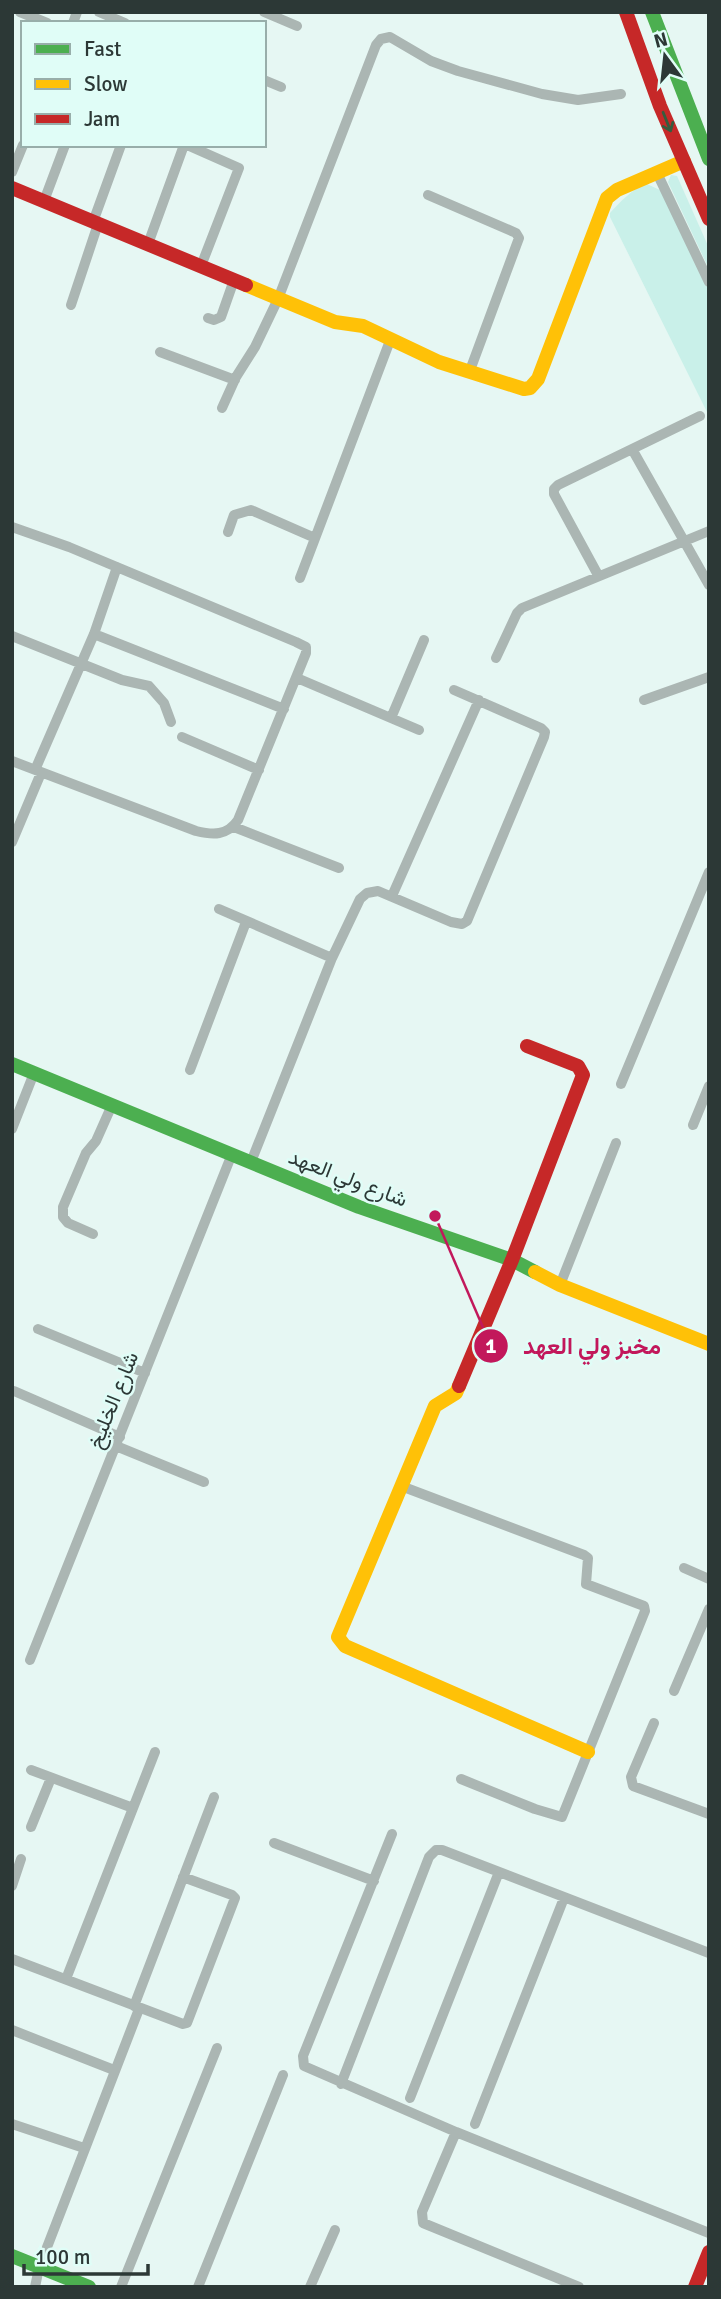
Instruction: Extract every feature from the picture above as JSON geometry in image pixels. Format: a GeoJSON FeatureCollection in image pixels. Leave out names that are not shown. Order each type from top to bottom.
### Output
{"type":"FeatureCollection","features":[{"type":"Feature","properties":{"kind":"main road"},"geometry":{"type":"LineString","coordinates":[[626,12],[709,219]]}},
{"type":"Feature","properties":{"kind":"main road"},"geometry":{"type":"LineString","coordinates":[[652,12],[709,159]]}},
{"type":"Feature","properties":{"kind":"main road"},"geometry":{"type":"LineString","coordinates":[[12,188],[335,322],[363,326],[469,373],[524,389],[534,385],[607,198],[617,190],[684,161]]}},
{"type":"Feature","properties":{"kind":"main road"},"geometry":{"type":"LineString","coordinates":[[527,1045],[578,1066],[583,1075],[512,1260],[456,1393],[435,1406],[338,1637],[340,1642],[587,1752]]}},
{"type":"Feature","properties":{"kind":"main road","name":"شارع ولي العهد"},"geometry":{"type":"LineString","coordinates":[[12,1064],[359,1207],[512,1260],[560,1284],[709,1344]]}},
{"type":"Feature","properties":{"kind":"main road"},"geometry":{"type":"LineString","coordinates":[[695,2287],[709,2252]]}},
{"type":"Feature","properties":{"kind":"main road"},"geometry":{"type":"LineString","coordinates":[[12,2256],[89,2287]]}},
{"type":"Feature","properties":{"kind":"street"},"geometry":{"type":"LineString","coordinates":[[20,12],[42,21]]}},
{"type":"Feature","properties":{"kind":"street"},"geometry":{"type":"LineString","coordinates":[[99,12],[120,21]]}},
{"type":"Feature","properties":{"kind":"street"},"geometry":{"type":"LineString","coordinates":[[264,12],[297,26]]}},
{"type":"Feature","properties":{"kind":"street"},"geometry":{"type":"LineString","coordinates":[[222,408],[278,299],[376,45],[381,39],[390,37],[431,61],[458,71],[542,94],[578,100],[621,94]]}},
{"type":"Feature","properties":{"kind":"street"},"geometry":{"type":"LineString","coordinates":[[266,81],[281,87]]}},
{"type":"Feature","properties":{"kind":"street"},"geometry":{"type":"LineString","coordinates":[[44,201],[64,147]]}},
{"type":"Feature","properties":{"kind":"street"},"geometry":{"type":"LineString","coordinates":[[71,305],[120,147]]}},
{"type":"Feature","properties":{"kind":"street"},"geometry":{"type":"LineString","coordinates":[[148,244],[184,147]]}},
{"type":"Feature","properties":{"kind":"street"},"geometry":{"type":"LineString","coordinates":[[190,147],[239,168],[201,265]]}},
{"type":"Feature","properties":{"kind":"street"},"geometry":{"type":"LineString","coordinates":[[12,172],[19,148]]}},
{"type":"Feature","properties":{"kind":"street"},"geometry":{"type":"LineString","coordinates":[[657,173],[709,282]]}},
{"type":"Feature","properties":{"kind":"street"},"geometry":{"type":"LineString","coordinates":[[428,195],[516,233],[519,237],[469,373]]}},
{"type":"Feature","properties":{"kind":"street"},"geometry":{"type":"LineString","coordinates":[[208,318],[214,320],[221,317],[234,280]]}},
{"type":"Feature","properties":{"kind":"street"},"geometry":{"type":"LineString","coordinates":[[300,578],[391,338]]}},
{"type":"Feature","properties":{"kind":"street"},"geometry":{"type":"LineString","coordinates":[[160,352],[235,380]]}},
{"type":"Feature","properties":{"kind":"street"},"geometry":{"type":"LineString","coordinates":[[598,575],[554,494],[554,489],[700,416]]}},
{"type":"Feature","properties":{"kind":"street"},"geometry":{"type":"LineString","coordinates":[[632,449],[709,585]]}},
{"type":"Feature","properties":{"kind":"street"},"geometry":{"type":"LineString","coordinates":[[228,532],[234,515],[251,510],[315,538]]}},
{"type":"Feature","properties":{"kind":"street"},"geometry":{"type":"LineString","coordinates":[[12,527],[117,567],[306,647],[297,678],[234,827]]}},
{"type":"Feature","properties":{"kind":"street"},"geometry":{"type":"LineString","coordinates":[[496,658],[519,610],[709,531]]}},
{"type":"Feature","properties":{"kind":"street"},"geometry":{"type":"LineString","coordinates":[[12,842],[94,634],[117,567]]}},
{"type":"Feature","properties":{"kind":"street"},"geometry":{"type":"LineString","coordinates":[[94,634],[284,709]]}},
{"type":"Feature","properties":{"kind":"street"},"geometry":{"type":"LineString","coordinates":[[12,636],[130,683],[149,687],[164,703],[171,722]]}},
{"type":"Feature","properties":{"kind":"street"},"geometry":{"type":"LineString","coordinates":[[391,718],[424,640]]}},
{"type":"Feature","properties":{"kind":"street"},"geometry":{"type":"LineString","coordinates":[[644,701],[709,677]]}},
{"type":"Feature","properties":{"kind":"street"},"geometry":{"type":"LineString","coordinates":[[297,678],[419,730]]}},
{"type":"Feature","properties":{"kind":"street"},"geometry":{"type":"LineString","coordinates":[[251,1162],[332,958],[360,899],[367,893],[378,891],[451,922],[462,924],[467,921],[545,732],[453,690]]}},
{"type":"Feature","properties":{"kind":"street"},"geometry":{"type":"LineString","coordinates":[[392,896],[479,700]]}},
{"type":"Feature","properties":{"kind":"street"},"geometry":{"type":"LineString","coordinates":[[182,737],[259,771]]}},
{"type":"Feature","properties":{"kind":"street"},"geometry":{"type":"LineString","coordinates":[[12,761],[196,831],[213,835],[234,827],[339,868]]}},
{"type":"Feature","properties":{"kind":"street"},"geometry":{"type":"LineString","coordinates":[[621,1084],[709,872]]}},
{"type":"Feature","properties":{"kind":"street"},"geometry":{"type":"LineString","coordinates":[[219,909],[332,958]]}},
{"type":"Feature","properties":{"kind":"street"},"geometry":{"type":"LineString","coordinates":[[190,1070],[246,922]]}},
{"type":"Feature","properties":{"kind":"street"},"geometry":{"type":"LineString","coordinates":[[12,1129],[34,1073]]}},
{"type":"Feature","properties":{"kind":"street"},"geometry":{"type":"LineString","coordinates":[[693,1125],[709,1086]]}},
{"type":"Feature","properties":{"kind":"street"},"geometry":{"type":"LineString","coordinates":[[93,1234],[68,1223],[63,1217],[63,1208],[86,1153],[96,1141],[112,1105]]}},
{"type":"Feature","properties":{"kind":"street"},"geometry":{"type":"LineString","coordinates":[[560,1284],[616,1143]]}},
{"type":"Feature","properties":{"kind":"street","name":"شارع الخليخ"},"geometry":{"type":"LineString","coordinates":[[30,1660],[232,1154]]}},
{"type":"Feature","properties":{"kind":"street"},"geometry":{"type":"LineString","coordinates":[[38,1329],[145,1373]]}},
{"type":"Feature","properties":{"kind":"street"},"geometry":{"type":"LineString","coordinates":[[14,1391],[204,1482]]}},
{"type":"Feature","properties":{"kind":"street"},"geometry":{"type":"LineString","coordinates":[[401,1486],[584,1555],[589,1564],[586,1584],[644,1606],[645,1611],[562,1817],[535,1810],[461,1779]]}},
{"type":"Feature","properties":{"kind":"street"},"geometry":{"type":"LineString","coordinates":[[684,1568],[709,1579]]}},
{"type":"Feature","properties":{"kind":"street"},"geometry":{"type":"LineString","coordinates":[[674,1690],[709,1609]]}},
{"type":"Feature","properties":{"kind":"street"},"geometry":{"type":"LineString","coordinates":[[654,1723],[631,1777],[633,1786],[709,1814]]}},
{"type":"Feature","properties":{"kind":"street"},"geometry":{"type":"LineString","coordinates":[[66,1979],[155,1752]]}},
{"type":"Feature","properties":{"kind":"street"},"geometry":{"type":"LineString","coordinates":[[30,1770],[133,1808]]}},
{"type":"Feature","properties":{"kind":"street"},"geometry":{"type":"LineString","coordinates":[[31,1827],[51,1778]]}},
{"type":"Feature","properties":{"kind":"street"},"geometry":{"type":"LineString","coordinates":[[35,2287],[35,2266],[114,2070],[214,1797]]}},
{"type":"Feature","properties":{"kind":"street"},"geometry":{"type":"LineString","coordinates":[[393,1834],[303,2059],[307,2070],[709,2234]]}},
{"type":"Feature","properties":{"kind":"street"},"geometry":{"type":"LineString","coordinates":[[274,1843],[374,1881]]}},
{"type":"Feature","properties":{"kind":"street"},"geometry":{"type":"LineString","coordinates":[[341,2084],[431,1854],[436,1850],[442,1850],[709,1953]]}},
{"type":"Feature","properties":{"kind":"street"},"geometry":{"type":"LineString","coordinates":[[12,1886],[21,1859]]}},
{"type":"Feature","properties":{"kind":"street"},"geometry":{"type":"LineString","coordinates":[[410,2098],[499,1872]]}},
{"type":"Feature","properties":{"kind":"street"},"geometry":{"type":"LineString","coordinates":[[12,1959],[136,2008],[187,2023],[235,1898],[183,1877]]}},
{"type":"Feature","properties":{"kind":"street"},"geometry":{"type":"LineString","coordinates":[[475,2124],[564,1898]]}},
{"type":"Feature","properties":{"kind":"street"},"geometry":{"type":"LineString","coordinates":[[12,2030],[114,2070]]}},
{"type":"Feature","properties":{"kind":"street"},"geometry":{"type":"LineString","coordinates":[[121,2287],[217,2048]]}},
{"type":"Feature","properties":{"kind":"street"},"geometry":{"type":"LineString","coordinates":[[198,2287],[283,2075]]}},
{"type":"Feature","properties":{"kind":"street"},"geometry":{"type":"LineString","coordinates":[[12,2124],[84,2148]]}},
{"type":"Feature","properties":{"kind":"street"},"geometry":{"type":"LineString","coordinates":[[456,2132],[422,2212],[423,2223],[579,2287]]}},
{"type":"Feature","properties":{"kind":"street"},"geometry":{"type":"LineString","coordinates":[[310,2287],[335,2230]]}},
{"type":"Feature","properties":{"kind":"street"},"geometry":{"type":"LineString","coordinates":[[12,2267],[35,2266]]}},
{"type":"Feature","properties":{"kind":"shaded area"},"geometry":{"type":"Polygon","coordinates":[[[671,175],[677,176],[709,248],[709,269],[668,182],[671,175]]]}},
{"type":"Feature","properties":{"kind":"shaded area"},"geometry":{"type":"Polygon","coordinates":[[[647,184],[662,191],[709,290],[709,416],[610,217],[610,213],[627,196],[647,184]]]}},
{"type":"Feature","properties":{"kind":"traffic: fast"},"geometry":{"type":"LineString","coordinates":[[652,12],[709,159]]}},
{"type":"Feature","properties":{"kind":"traffic: fast"},"geometry":{"type":"LineString","coordinates":[[12,1064],[359,1207],[512,1260],[535,1272]]}},
{"type":"Feature","properties":{"kind":"traffic: fast"},"geometry":{"type":"LineString","coordinates":[[12,2256],[89,2287]]}},
{"type":"Feature","properties":{"kind":"traffic: slow"},"geometry":{"type":"LineString","coordinates":[[246,285],[335,322],[363,326],[439,362],[524,389],[530,388],[538,379],[607,198],[617,190],[684,161]]}},
{"type":"Feature","properties":{"kind":"traffic: slow"},"geometry":{"type":"LineString","coordinates":[[535,1272],[560,1285],[709,1344]]}},
{"type":"Feature","properties":{"kind":"traffic: slow"},"geometry":{"type":"LineString","coordinates":[[459,1386],[456,1393],[435,1406],[338,1637],[345,1646],[588,1752]]}},
{"type":"Feature","properties":{"kind":"traffic: jam"},"geometry":{"type":"LineString","coordinates":[[626,12],[660,106],[709,219]]}},
{"type":"Feature","properties":{"kind":"traffic: jam"},"geometry":{"type":"LineString","coordinates":[[12,188],[246,285]]}},
{"type":"Feature","properties":{"kind":"traffic: jam"},"geometry":{"type":"LineString","coordinates":[[459,1386],[512,1260],[583,1075],[578,1066],[527,1046]]}},
{"type":"Feature","properties":{"kind":"traffic: jam"},"geometry":{"type":"LineString","coordinates":[[695,2287],[709,2252]]}},
{"type":"Feature","properties":{"kind":"place","name":"مخبز ولي العهد"},"geometry":{"type":"Point","coordinates":[435,1216]}}]}
